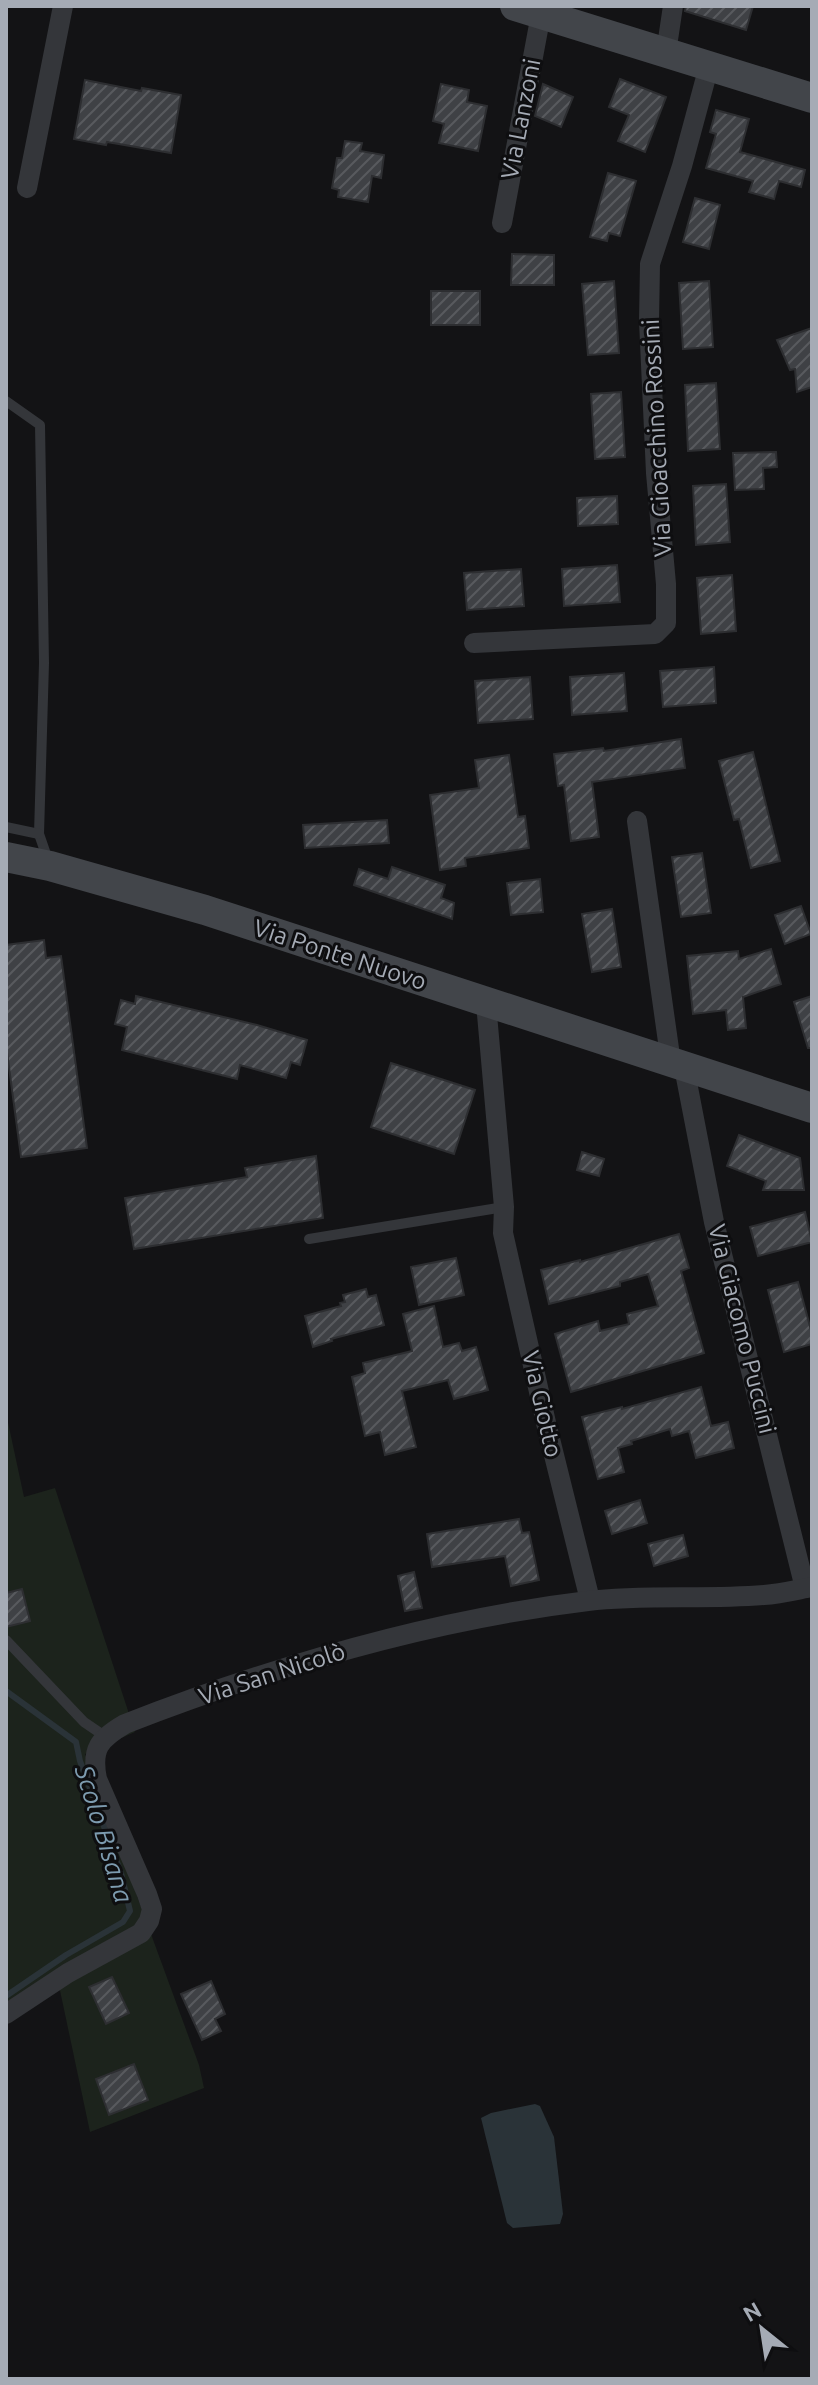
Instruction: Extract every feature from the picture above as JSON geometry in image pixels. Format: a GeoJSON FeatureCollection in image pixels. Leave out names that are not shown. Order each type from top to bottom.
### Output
{"type":"FeatureCollection","features":[{"type":"Feature","properties":{"kind":"main road"},"geometry":{"type":"LineString","coordinates":[[528,10],[812,98]]}},
{"type":"Feature","properties":{"kind":"main road","name":"Via Ponte Nuovo"},"geometry":{"type":"LineString","coordinates":[[6,857],[50,866],[205,910],[812,1108]]}},
{"type":"Feature","properties":{"kind":"street"},"geometry":{"type":"LineString","coordinates":[[27,188],[63,6]]}},
{"type":"Feature","properties":{"kind":"street"},"geometry":{"type":"LineString","coordinates":[[666,53],[673,6]]}},
{"type":"Feature","properties":{"kind":"street","name":"Via Lanzoni"},"geometry":{"type":"LineString","coordinates":[[502,223],[528,10]]}},
{"type":"Feature","properties":{"kind":"street","name":"Via Gioacchino Rossini"},"geometry":{"type":"LineString","coordinates":[[474,643],[655,634],[666,623],[666,584],[656,473],[650,264],[682,166],[709,66]]}},
{"type":"Feature","properties":{"kind":"street"},"geometry":{"type":"LineString","coordinates":[[637,821],[678,1065]]}},
{"type":"Feature","properties":{"kind":"street","name":"Via Giotto"},"geometry":{"type":"LineString","coordinates":[[486,1003],[504,1207],[503,1233],[590,1600]]}},
{"type":"Feature","properties":{"kind":"street","name":"Via Giacomo Puccini"},"geometry":{"type":"LineString","coordinates":[[678,1065],[714,1222],[809,1588]]}},
{"type":"Feature","properties":{"kind":"street","name":"Via San Nicolò"},"geometry":{"type":"LineString","coordinates":[[106,1737],[125,1724],[258,1675],[432,1628],[527,1608],[590,1600],[766,1595],[809,1588]]}},
{"type":"Feature","properties":{"kind":"street"},"geometry":{"type":"LineString","coordinates":[[6,2014],[68,1973],[131,1940],[141,1933],[149,1921],[152,1909],[147,1894],[97,1779],[95,1752],[106,1737]]}},
{"type":"Feature","properties":{"kind":"lane"},"geometry":{"type":"LineString","coordinates":[[6,401],[40,425],[44,663],[39,834],[50,866]]}},
{"type":"Feature","properties":{"kind":"lane"},"geometry":{"type":"LineString","coordinates":[[6,827],[39,834]]}},
{"type":"Feature","properties":{"kind":"lane"},"geometry":{"type":"LineString","coordinates":[[309,1239],[504,1207]]}},
{"type":"Feature","properties":{"kind":"lane"},"geometry":{"type":"LineString","coordinates":[[6,1640],[84,1722],[106,1737]]}},
{"type":"Feature","properties":{"kind":"shaded area"},"geometry":{"type":"Polygon","coordinates":[[[6,1413],[24,1497],[55,1488],[135,1732],[85,1754],[199,2065],[204,2088],[90,2132],[58,1981],[6,2018],[6,1413]]]}},
{"type":"Feature","properties":{"kind":"shaded area"},"geometry":{"type":"Polygon","coordinates":[[[535,2104],[540,2106],[554,2137],[563,2214],[560,2224],[513,2228],[507,2223],[481,2118],[535,2104]]]}},
{"type":"Feature","properties":{"kind":"building"},"geometry":{"type":"Polygon","coordinates":[[[686,6],[753,6],[746,30],[685,11],[686,6]]]}},
{"type":"Feature","properties":{"kind":"building"},"geometry":{"type":"Polygon","coordinates":[[[620,79],[666,97],[645,152],[618,141],[629,115],[609,107],[620,79]]]}},
{"type":"Feature","properties":{"kind":"building"},"geometry":{"type":"Polygon","coordinates":[[[85,80],[181,95],[171,153],[74,139],[85,80]]]}},
{"type":"Feature","properties":{"kind":"building"},"geometry":{"type":"Polygon","coordinates":[[[441,84],[469,90],[467,102],[487,106],[478,151],[439,143],[444,124],[433,121],[441,84]]]}},
{"type":"Feature","properties":{"kind":"building"},"geometry":{"type":"Polygon","coordinates":[[[543,84],[573,97],[561,127],[535,116],[543,84]]]}},
{"type":"Feature","properties":{"kind":"building"},"geometry":{"type":"Polygon","coordinates":[[[716,110],[749,119],[740,152],[805,170],[801,187],[779,181],[774,199],[749,192],[753,181],[706,168],[716,134],[710,132],[716,110]]]}},
{"type":"Feature","properties":{"kind":"building"},"geometry":{"type":"Polygon","coordinates":[[[345,141],[362,143],[360,151],[384,155],[381,178],[372,176],[368,202],[338,197],[339,190],[332,188],[337,158],[342,158],[345,141]]]}},
{"type":"Feature","properties":{"kind":"building"},"geometry":{"type":"Polygon","coordinates":[[[608,173],[636,181],[620,236],[609,233],[607,241],[590,237],[608,173]]]}},
{"type":"Feature","properties":{"kind":"building"},"geometry":{"type":"Polygon","coordinates":[[[695,198],[720,205],[709,249],[683,242],[695,198]]]}},
{"type":"Feature","properties":{"kind":"building"},"geometry":{"type":"Polygon","coordinates":[[[512,254],[554,255],[554,285],[511,285],[512,254]]]}},
{"type":"Feature","properties":{"kind":"building"},"geometry":{"type":"Polygon","coordinates":[[[614,281],[619,353],[588,355],[582,284],[614,281]]]}},
{"type":"Feature","properties":{"kind":"building"},"geometry":{"type":"Polygon","coordinates":[[[709,281],[713,347],[683,349],[679,283],[709,281]]]}},
{"type":"Feature","properties":{"kind":"building"},"geometry":{"type":"Polygon","coordinates":[[[431,291],[480,291],[480,325],[431,325],[431,291]]]}},
{"type":"Feature","properties":{"kind":"building"},"geometry":{"type":"Polygon","coordinates":[[[812,328],[812,387],[797,392],[795,369],[790,370],[777,340],[812,328]]]}},
{"type":"Feature","properties":{"kind":"building"},"geometry":{"type":"Polygon","coordinates":[[[716,383],[720,449],[688,451],[685,385],[716,383]]]}},
{"type":"Feature","properties":{"kind":"building"},"geometry":{"type":"Polygon","coordinates":[[[621,392],[625,457],[595,459],[591,394],[621,392]]]}},
{"type":"Feature","properties":{"kind":"building"},"geometry":{"type":"Polygon","coordinates":[[[776,452],[777,467],[763,468],[764,489],[735,490],[733,453],[776,452]]]}},
{"type":"Feature","properties":{"kind":"building"},"geometry":{"type":"Polygon","coordinates":[[[726,484],[730,542],[696,545],[693,486],[726,484]]]}},
{"type":"Feature","properties":{"kind":"building"},"geometry":{"type":"Polygon","coordinates":[[[617,496],[618,524],[578,526],[577,498],[617,496]]]}},
{"type":"Feature","properties":{"kind":"building"},"geometry":{"type":"Polygon","coordinates":[[[617,565],[620,602],[564,606],[562,569],[617,565]]]}},
{"type":"Feature","properties":{"kind":"building"},"geometry":{"type":"Polygon","coordinates":[[[521,569],[524,606],[467,610],[464,573],[521,569]]]}},
{"type":"Feature","properties":{"kind":"building"},"geometry":{"type":"Polygon","coordinates":[[[732,575],[736,631],[701,634],[697,578],[732,575]]]}},
{"type":"Feature","properties":{"kind":"building"},"geometry":{"type":"Polygon","coordinates":[[[714,667],[716,703],[663,707],[660,671],[714,667]]]}},
{"type":"Feature","properties":{"kind":"building"},"geometry":{"type":"Polygon","coordinates":[[[624,673],[627,711],[572,715],[570,677],[624,673]]]}},
{"type":"Feature","properties":{"kind":"building"},"geometry":{"type":"Polygon","coordinates":[[[530,677],[533,719],[478,723],[475,681],[530,677]]]}},
{"type":"Feature","properties":{"kind":"building"},"geometry":{"type":"Polygon","coordinates":[[[681,739],[685,768],[592,782],[599,837],[571,841],[564,785],[558,786],[554,754],[603,748],[604,751],[681,739]]]}},
{"type":"Feature","properties":{"kind":"building"},"geometry":{"type":"Polygon","coordinates":[[[753,752],[780,861],[751,868],[739,819],[734,820],[719,761],[753,752]]]}},
{"type":"Feature","properties":{"kind":"building"},"geometry":{"type":"Polygon","coordinates":[[[509,755],[518,817],[525,816],[529,848],[465,858],[466,866],[440,870],[430,795],[479,788],[475,760],[509,755]]]}},
{"type":"Feature","properties":{"kind":"building"},"geometry":{"type":"Polygon","coordinates":[[[387,820],[389,843],[305,848],[303,825],[387,820]]]}},
{"type":"Feature","properties":{"kind":"building"},"geometry":{"type":"Polygon","coordinates":[[[702,853],[711,913],[681,917],[672,857],[702,853]]]}},
{"type":"Feature","properties":{"kind":"building"},"geometry":{"type":"Polygon","coordinates":[[[392,867],[445,885],[441,898],[454,903],[452,919],[354,885],[359,869],[388,879],[392,867]]]}},
{"type":"Feature","properties":{"kind":"building"},"geometry":{"type":"Polygon","coordinates":[[[540,879],[543,912],[511,915],[507,883],[540,879]]]}},
{"type":"Feature","properties":{"kind":"building"},"geometry":{"type":"Polygon","coordinates":[[[801,906],[811,934],[785,944],[775,915],[801,906]]]}},
{"type":"Feature","properties":{"kind":"building"},"geometry":{"type":"Polygon","coordinates":[[[612,909],[621,967],[592,972],[582,914],[612,909]]]}},
{"type":"Feature","properties":{"kind":"building"},"geometry":{"type":"Polygon","coordinates":[[[44,940],[46,958],[61,956],[87,1148],[21,1157],[6,1045],[6,945],[44,940]]]}},
{"type":"Feature","properties":{"kind":"building"},"geometry":{"type":"Polygon","coordinates":[[[771,949],[781,984],[743,997],[746,1028],[728,1030],[726,1010],[693,1014],[687,956],[738,951],[739,959],[771,949]]]}},
{"type":"Feature","properties":{"kind":"building"},"geometry":{"type":"Polygon","coordinates":[[[136,996],[307,1040],[300,1065],[291,1062],[286,1078],[240,1065],[237,1079],[122,1050],[127,1027],[115,1024],[121,1000],[135,1004],[136,996]]]}},
{"type":"Feature","properties":{"kind":"building"},"geometry":{"type":"Polygon","coordinates":[[[812,996],[812,1048],[808,1048],[794,1002],[812,996]]]}},
{"type":"Feature","properties":{"kind":"building"},"geometry":{"type":"Polygon","coordinates":[[[391,1063],[475,1090],[454,1154],[371,1127],[391,1063]]]}},
{"type":"Feature","properties":{"kind":"building"},"geometry":{"type":"Polygon","coordinates":[[[739,1135],[800,1158],[804,1190],[763,1190],[766,1181],[727,1166],[739,1135]]]}},
{"type":"Feature","properties":{"kind":"building"},"geometry":{"type":"Polygon","coordinates":[[[582,1152],[604,1159],[599,1176],[577,1170],[582,1152]]]}},
{"type":"Feature","properties":{"kind":"building"},"geometry":{"type":"Polygon","coordinates":[[[316,1156],[323,1218],[134,1249],[125,1198],[247,1177],[245,1168],[316,1156]]]}},
{"type":"Feature","properties":{"kind":"building"},"geometry":{"type":"Polygon","coordinates":[[[805,1212],[812,1242],[758,1256],[750,1227],[805,1212]]]}},
{"type":"Feature","properties":{"kind":"building"},"geometry":{"type":"Polygon","coordinates":[[[679,1234],[689,1268],[681,1271],[704,1353],[571,1392],[555,1334],[598,1321],[600,1331],[629,1324],[627,1314],[658,1306],[648,1274],[620,1282],[620,1286],[549,1304],[541,1270],[679,1234]]]}},
{"type":"Feature","properties":{"kind":"building"},"geometry":{"type":"Polygon","coordinates":[[[456,1258],[464,1295],[419,1305],[411,1267],[456,1258]]]}},
{"type":"Feature","properties":{"kind":"building"},"geometry":{"type":"Polygon","coordinates":[[[798,1282],[812,1344],[784,1352],[768,1290],[798,1282]]]}},
{"type":"Feature","properties":{"kind":"building"},"geometry":{"type":"Polygon","coordinates":[[[366,1289],[368,1297],[376,1295],[384,1325],[313,1347],[305,1316],[341,1306],[340,1303],[345,1302],[343,1295],[366,1289]]]}},
{"type":"Feature","properties":{"kind":"building"},"geometry":{"type":"Polygon","coordinates":[[[434,1306],[443,1347],[459,1343],[462,1351],[476,1347],[488,1390],[454,1399],[448,1380],[402,1391],[416,1447],[385,1455],[380,1432],[365,1436],[352,1377],[365,1373],[363,1363],[412,1351],[403,1314],[434,1306]]]}},
{"type":"Feature","properties":{"kind":"building"},"geometry":{"type":"Polygon","coordinates":[[[701,1387],[711,1426],[728,1422],[734,1448],[696,1458],[689,1431],[672,1436],[670,1429],[618,1448],[624,1472],[598,1479],[582,1417],[701,1387]]]}},
{"type":"Feature","properties":{"kind":"building"},"geometry":{"type":"Polygon","coordinates":[[[640,1500],[647,1523],[612,1534],[605,1511],[640,1500]]]}},
{"type":"Feature","properties":{"kind":"building"},"geometry":{"type":"Polygon","coordinates":[[[519,1519],[522,1533],[529,1532],[539,1580],[511,1586],[505,1556],[432,1567],[427,1534],[519,1519]]]}},
{"type":"Feature","properties":{"kind":"building"},"geometry":{"type":"Polygon","coordinates":[[[683,1535],[688,1556],[654,1566],[648,1544],[683,1535]]]}},
{"type":"Feature","properties":{"kind":"building"},"geometry":{"type":"Polygon","coordinates":[[[414,1572],[422,1608],[405,1611],[398,1576],[414,1572]]]}},
{"type":"Feature","properties":{"kind":"building"},"geometry":{"type":"Polygon","coordinates":[[[22,1589],[30,1621],[6,1627],[6,1593],[22,1589]]]}},
{"type":"Feature","properties":{"kind":"building"},"geometry":{"type":"Polygon","coordinates":[[[112,1977],[129,2013],[106,2024],[89,1987],[112,1977]]]}},
{"type":"Feature","properties":{"kind":"building"},"geometry":{"type":"Polygon","coordinates":[[[211,1981],[225,2014],[215,2019],[221,2031],[202,2040],[181,1994],[211,1981]]]}},
{"type":"Feature","properties":{"kind":"building"},"geometry":{"type":"Polygon","coordinates":[[[134,2064],[148,2100],[109,2115],[96,2079],[134,2064]]]}},
{"type":"Feature","properties":{"kind":"waterway","name":"Scolo Bisana"},"geometry":{"type":"LineString","coordinates":[[6,1691],[76,1742],[121,1873],[130,1911],[123,1922],[66,1955],[6,1996]]}}]}
